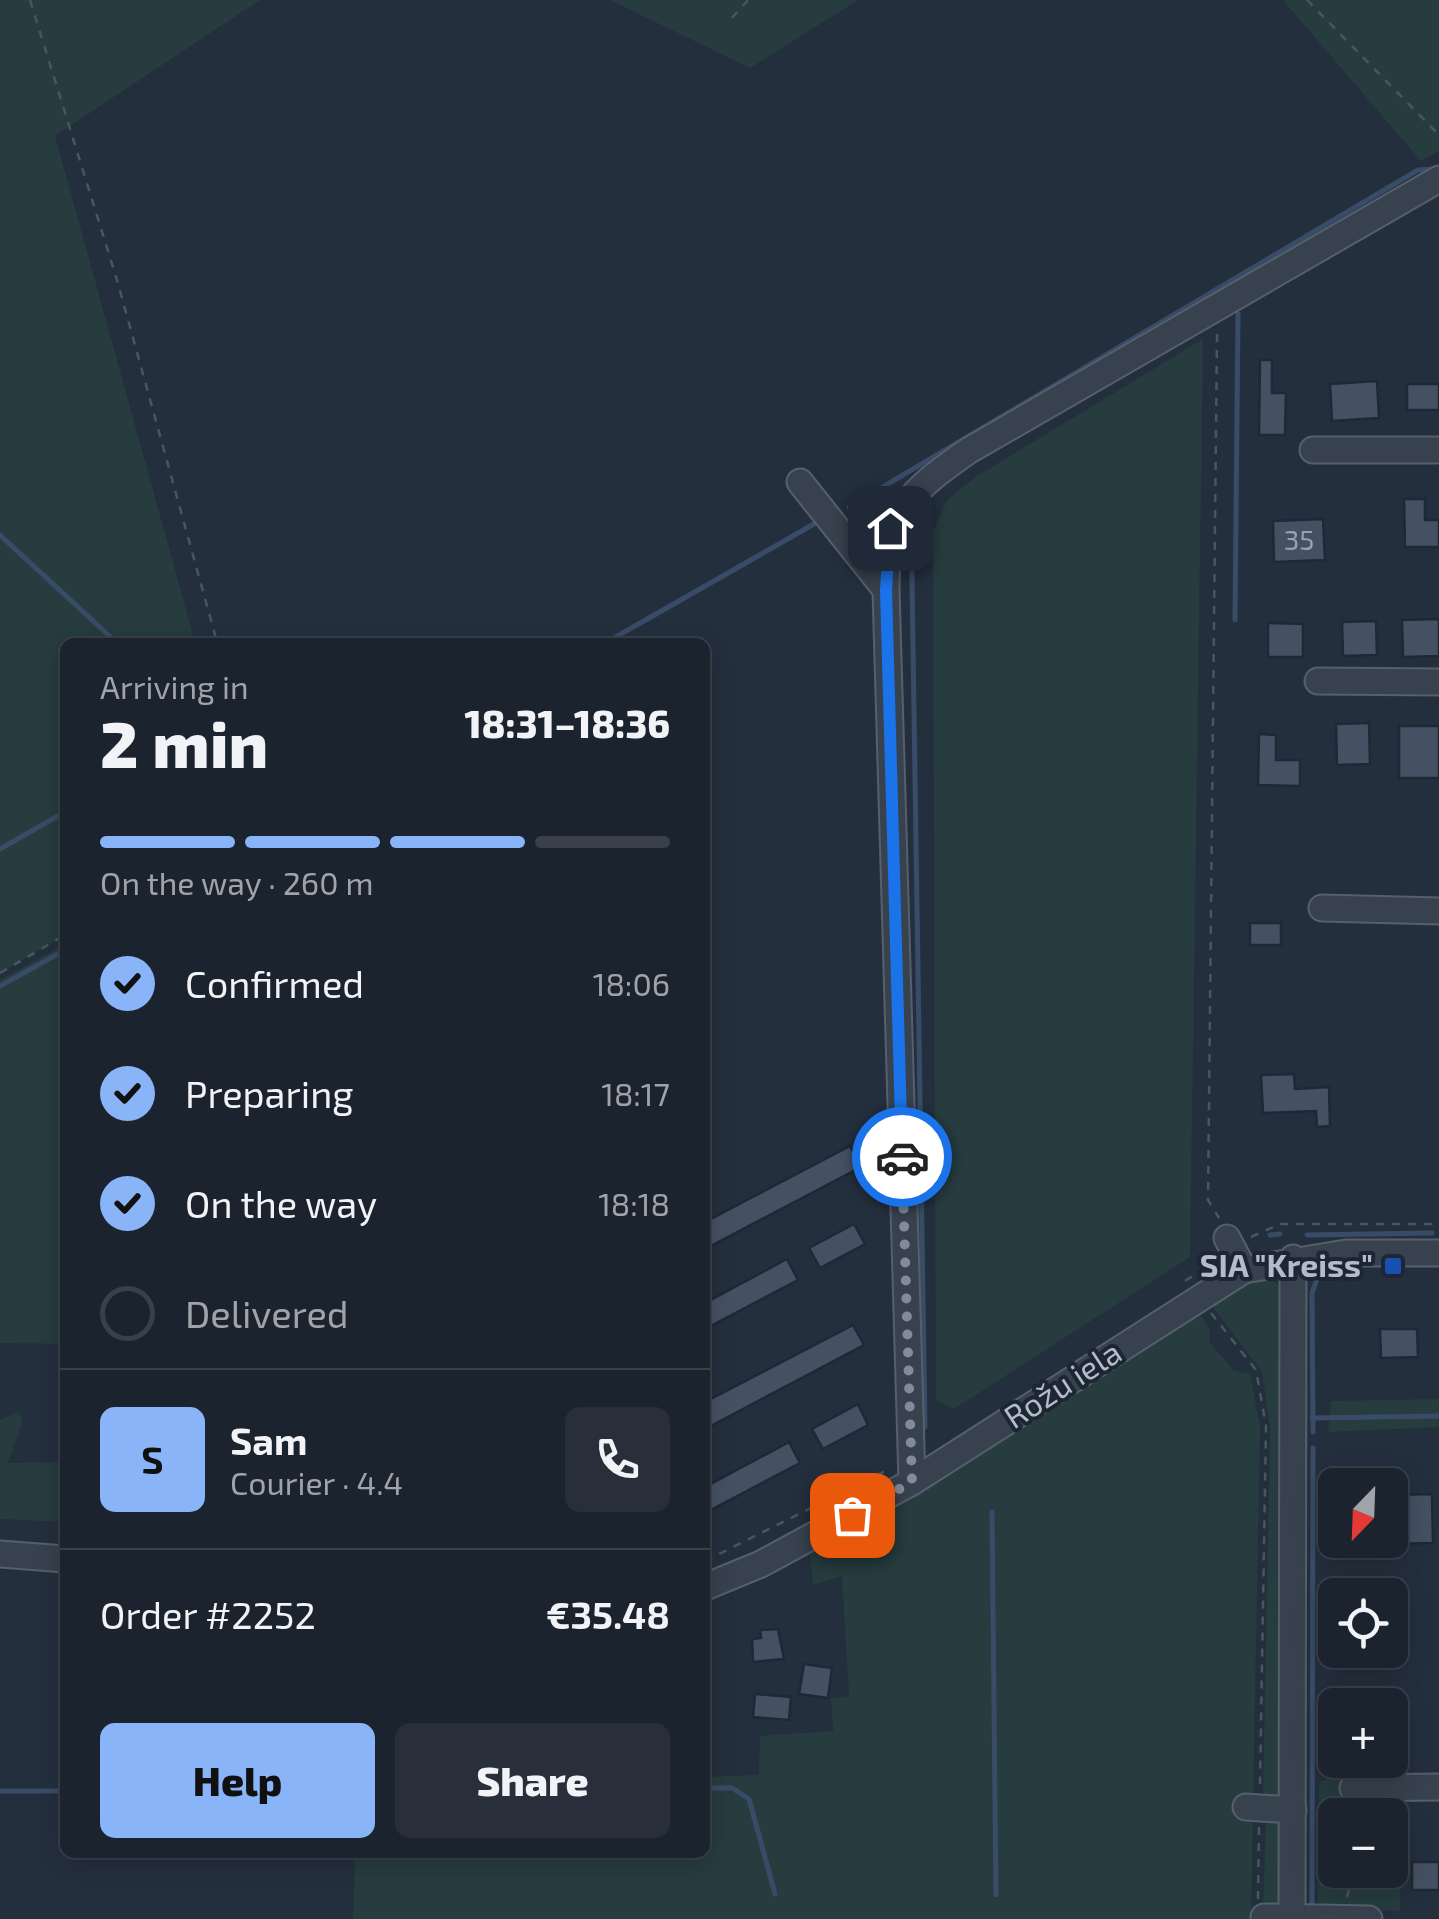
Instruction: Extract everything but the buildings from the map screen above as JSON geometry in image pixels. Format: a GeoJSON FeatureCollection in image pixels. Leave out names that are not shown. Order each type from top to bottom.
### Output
{"type":"FeatureCollection","features":[{"type":"Feature","properties":{"kind":"street"},"geometry":{"type":"LineString","coordinates":[[912,1482],[886,590],[890,528],[905,500],[968,451],[1439,179]]}},
{"type":"Feature","properties":{"kind":"street"},"geometry":{"type":"LineString","coordinates":[[1314,450],[1439,450]]}},
{"type":"Feature","properties":{"kind":"street"},"geometry":{"type":"LineString","coordinates":[[800,482],[886,590]]}},
{"type":"Feature","properties":{"kind":"street"},"geometry":{"type":"LineString","coordinates":[[1318,680],[1439,682]]}},
{"type":"Feature","properties":{"kind":"street"},"geometry":{"type":"LineString","coordinates":[[1322,908],[1439,911]]}},
{"type":"Feature","properties":{"kind":"street"},"geometry":{"type":"LineString","coordinates":[[1227,1238],[1244,1270]]}},
{"type":"Feature","properties":{"kind":"street","name":"Rožu iela"},"geometry":{"type":"LineString","coordinates":[[710,1585],[760,1564],[912,1482],[1193,1289],[1244,1270],[1293,1258],[1439,1253]]}},
{"type":"Feature","properties":{"kind":"street"},"geometry":{"type":"LineString","coordinates":[[1292,1918],[1293,1258]]}},
{"type":"Feature","properties":{"kind":"street"},"geometry":{"type":"LineString","coordinates":[[0,1554],[60,1559]]}},
{"type":"Feature","properties":{"kind":"street"},"geometry":{"type":"LineString","coordinates":[[1353,1788],[1439,1787]]}},
{"type":"Feature","properties":{"kind":"street"},"geometry":{"type":"LineString","coordinates":[[1253,1808],[1293,1810]]}},
{"type":"Feature","properties":{"kind":"street"},"geometry":{"type":"LineString","coordinates":[[1261,1908],[1292,1918],[1369,1919]]}},
{"type":"Feature","properties":{"kind":"path"},"geometry":{"type":"LineString","coordinates":[[30,0],[118,280],[217,638]]}},
{"type":"Feature","properties":{"kind":"path"},"geometry":{"type":"LineString","coordinates":[[732,18],[748,0]]}},
{"type":"Feature","properties":{"kind":"path"},"geometry":{"type":"LineString","coordinates":[[1307,0],[1439,135]]}},
{"type":"Feature","properties":{"kind":"path"},"geometry":{"type":"LineString","coordinates":[[1217,307],[1208,1200],[1227,1238]]}},
{"type":"Feature","properties":{"kind":"path"},"geometry":{"type":"LineString","coordinates":[[0,973],[60,938]]}},
{"type":"Feature","properties":{"kind":"path"},"geometry":{"type":"LineString","coordinates":[[1193,1289],[1256,1370],[1266,1426],[1253,1808],[1261,1908]]}},
{"type":"Feature","properties":{"kind":"path"},"geometry":{"type":"LineString","coordinates":[[1328,1918],[1347,1899],[1350,1888]]}},
{"type":"Feature","properties":{"kind":"green space"},"geometry":{"type":"Polygon","coordinates":[[[0,0],[260,0],[55,136],[194,638],[60,638],[60,938],[0,973],[0,0]]]}},
{"type":"Feature","properties":{"kind":"green space"},"geometry":{"type":"Polygon","coordinates":[[[610,0],[858,0],[750,68],[610,0]]]}},
{"type":"Feature","properties":{"kind":"green space"},"geometry":{"type":"Polygon","coordinates":[[[1283,0],[1439,0],[1439,151],[1421,161],[1283,0]]]}},
{"type":"Feature","properties":{"kind":"green space"},"geometry":{"type":"Polygon","coordinates":[[[1203,339],[1190,1257],[954,1409],[936,1400],[933,531],[947,500],[977,476],[1203,339]]]}},
{"type":"Feature","properties":{"kind":"green space"},"geometry":{"type":"Polygon","coordinates":[[[60,947],[60,1344],[0,1343],[0,980],[60,947]]]}},
{"type":"Feature","properties":{"kind":"green space"},"geometry":{"type":"Polygon","coordinates":[[[1270,1278],[1282,1288],[1281,1798],[1263,1798],[1270,1429],[1262,1371],[1210,1304],[1240,1285],[1270,1278]]]}},
{"type":"Feature","properties":{"kind":"green space"},"geometry":{"type":"Polygon","coordinates":[[[1198,1311],[1210,1330],[1209,1341],[1234,1371],[1250,1374],[1260,1426],[1251,1919],[353,1919],[355,1858],[710,1858],[710,1777],[759,1775],[760,1736],[833,1731],[831,1698],[849,1696],[842,1576],[813,1585],[810,1552],[1198,1311]]]}},
{"type":"Feature","properties":{"kind":"green space"},"geometry":{"type":"Polygon","coordinates":[[[1439,1399],[1439,1427],[1328,1432],[1331,1401],[1439,1399]]]}},
{"type":"Feature","properties":{"kind":"green space"},"geometry":{"type":"Polygon","coordinates":[[[18,1412],[23,1420],[8,1463],[60,1462],[60,1522],[0,1519],[0,1420],[18,1412]]]}},
{"type":"Feature","properties":{"kind":"green space"},"geometry":{"type":"Polygon","coordinates":[[[1343,1780],[1344,1798],[1319,1798],[1319,1782],[1343,1780]]]}},
{"type":"Feature","properties":{"kind":"green space"},"geometry":{"type":"Polygon","coordinates":[[[1266,1814],[1281,1816],[1278,1910],[1263,1909],[1266,1814]]]}},
{"type":"Feature","properties":{"kind":"green space"},"geometry":{"type":"Polygon","coordinates":[[[1318,1888],[1400,1888],[1400,1911],[1318,1907],[1318,1888]]]}},
{"type":"Feature","properties":{"kind":"waterway"},"geometry":{"type":"LineString","coordinates":[[849,507],[1418,170],[1434,169]]}},
{"type":"Feature","properties":{"kind":"waterway"},"geometry":{"type":"LineString","coordinates":[[1235,620],[1238,314]]}},
{"type":"Feature","properties":{"kind":"waterway"},"geometry":{"type":"LineString","coordinates":[[911,516],[925,1427]]}},
{"type":"Feature","properties":{"kind":"waterway"},"geometry":{"type":"LineString","coordinates":[[614,638],[814,524]]}},
{"type":"Feature","properties":{"kind":"waterway"},"geometry":{"type":"LineString","coordinates":[[0,535],[112,638]]}},
{"type":"Feature","properties":{"kind":"waterway"},"geometry":{"type":"LineString","coordinates":[[0,849],[60,815]]}},
{"type":"Feature","properties":{"kind":"waterway"},"geometry":{"type":"LineString","coordinates":[[0,986],[60,953]]}},
{"type":"Feature","properties":{"kind":"waterway"},"geometry":{"type":"LineString","coordinates":[[1307,1235],[1432,1233]]}},
{"type":"Feature","properties":{"kind":"waterway"},"geometry":{"type":"LineString","coordinates":[[1270,1235],[1280,1234]]}},
{"type":"Feature","properties":{"kind":"waterway"},"geometry":{"type":"LineString","coordinates":[[1313,1432],[1312,1293],[1318,1276]]}},
{"type":"Feature","properties":{"kind":"waterway"},"geometry":{"type":"LineString","coordinates":[[1312,1418],[1439,1416]]}},
{"type":"Feature","properties":{"kind":"waterway"},"geometry":{"type":"LineString","coordinates":[[1312,1906],[1313,1448]]}},
{"type":"Feature","properties":{"kind":"waterway"},"geometry":{"type":"LineString","coordinates":[[992,1512],[996,1895]]}},
{"type":"Feature","properties":{"kind":"waterway"},"geometry":{"type":"LineString","coordinates":[[710,1788],[732,1788],[749,1799],[775,1894]]}},
{"type":"Feature","properties":{"kind":"waterway"},"geometry":{"type":"LineString","coordinates":[[0,1791],[60,1791]]}},
{"type":"Feature","properties":{"kind":"way so far"},"geometry":{"type":"LineString","coordinates":[[852,1515],[912,1482],[902,1157]]}},
{"type":"Feature","properties":{"kind":"place","name":"SIA \"Kreiss\""},"geometry":{"type":"Point","coordinates":[1393,1266]}},
{"type":"Feature","properties":{"kind":"route"},"geometry":{"type":"LineString","coordinates":[[890,528],[886,590],[902,1157]]}}]}
